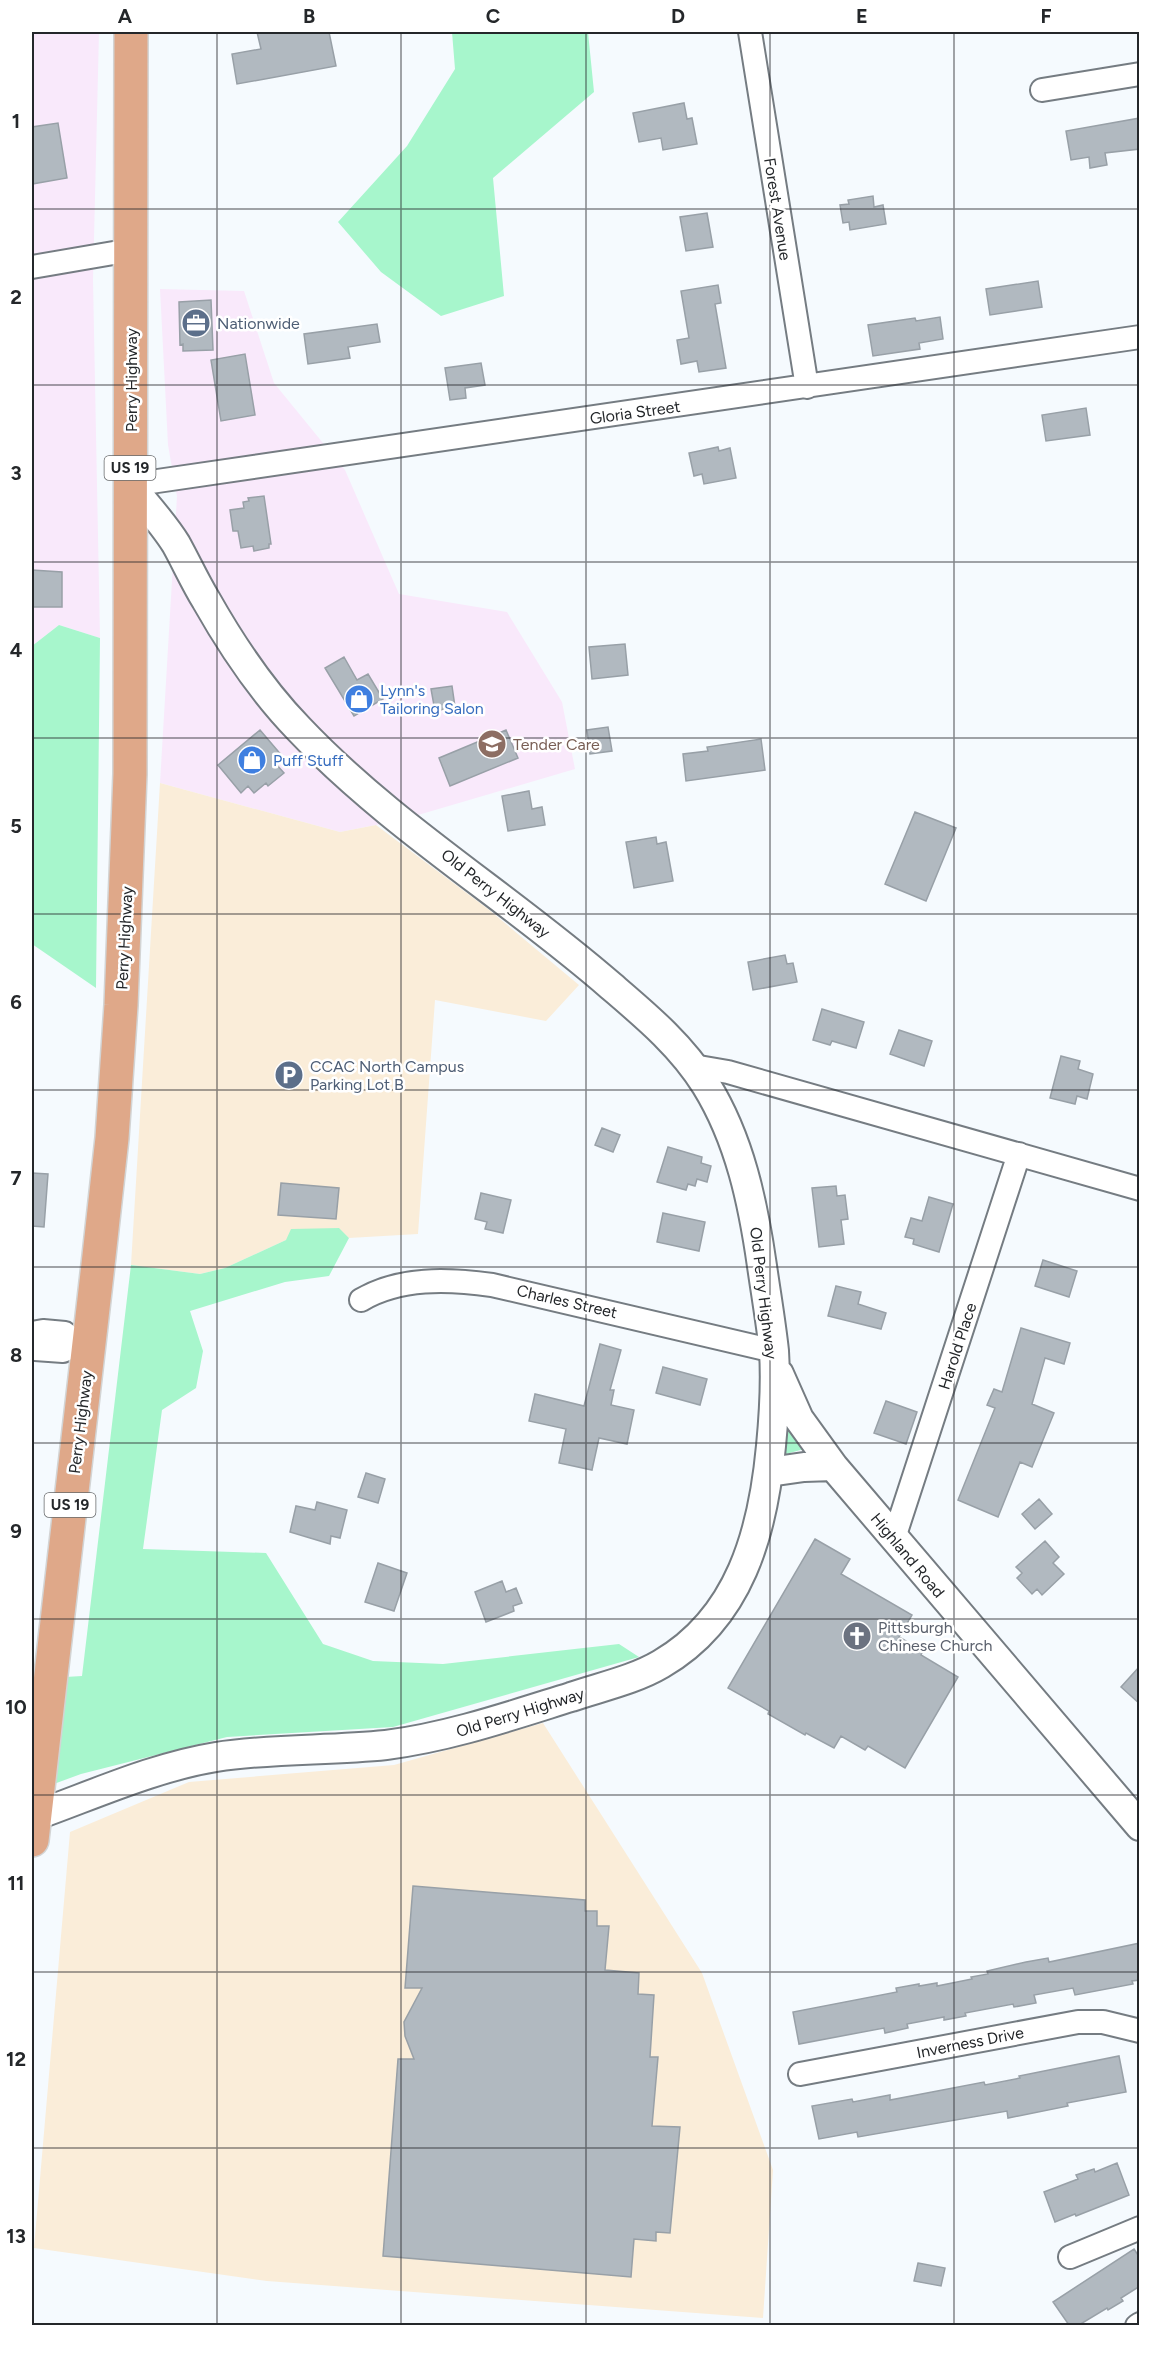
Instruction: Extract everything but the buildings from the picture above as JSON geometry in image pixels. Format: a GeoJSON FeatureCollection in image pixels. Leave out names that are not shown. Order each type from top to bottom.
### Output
{"type":"FeatureCollection","features":[{"type":"Feature","properties":{"kind":"main road","name":"Perry Highway"},"geometry":{"type":"LineString","coordinates":[[33,1828],[83,1344],[112,1138],[121,1005],[130,774],[131,32]]}},
{"type":"Feature","properties":{"kind":"street","name":"Forest Avenue"},"geometry":{"type":"LineString","coordinates":[[750,32],[807,387]]}},
{"type":"Feature","properties":{"kind":"street"},"geometry":{"type":"LineString","coordinates":[[1042,90],[1140,74]]}},
{"type":"Feature","properties":{"kind":"street"},"geometry":{"type":"LineString","coordinates":[[32,267],[131,250]]}},
{"type":"Feature","properties":{"kind":"street","name":"Gloria Street"},"geometry":{"type":"LineString","coordinates":[[130,485],[1140,337]]}},
{"type":"Feature","properties":{"kind":"street","name":"Old Perry Highway"},"geometry":{"type":"LineString","coordinates":[[33,1828],[145,1776],[194,1761],[244,1753],[380,1745],[435,1736],[481,1725],[655,1668],[696,1638],[724,1607],[735,1589],[752,1550],[769,1472],[774,1351],[752,1202],[745,1174],[724,1120],[700,1075],[663,1031],[592,970],[375,800],[320,751],[280,708],[245,663],[207,603],[174,541],[130,485]]}},
{"type":"Feature","properties":{"kind":"street"},"geometry":{"type":"LineString","coordinates":[[700,1075],[728,1072],[1140,1189]]}},
{"type":"Feature","properties":{"kind":"street","name":"Harold Place"},"geometry":{"type":"LineString","coordinates":[[894,1538],[1019,1154]]}},
{"type":"Feature","properties":{"kind":"street","name":"Charles Street"},"geometry":{"type":"LineString","coordinates":[[361,1300],[373,1293],[414,1282],[484,1284],[513,1288],[774,1351]]}},
{"type":"Feature","properties":{"kind":"street"},"geometry":{"type":"LineString","coordinates":[[32,1333],[43,1331],[65,1333],[83,1344]]}},
{"type":"Feature","properties":{"kind":"street"},"geometry":{"type":"LineString","coordinates":[[32,1347],[63,1351],[83,1344]]}},
{"type":"Feature","properties":{"kind":"street","name":"Highland Road"},"geometry":{"type":"LineString","coordinates":[[774,1351],[779,1374],[790,1402],[833,1466],[1140,1826]]}},
{"type":"Feature","properties":{"kind":"street"},"geometry":{"type":"LineString","coordinates":[[769,1472],[833,1466]]}},
{"type":"Feature","properties":{"kind":"street","name":"Inverness Drive"},"geometry":{"type":"LineString","coordinates":[[800,2074],[1078,2022],[1103,2022],[1140,2031]]}},
{"type":"Feature","properties":{"kind":"street"},"geometry":{"type":"LineString","coordinates":[[1070,2257],[1140,2228]]}},
{"type":"Feature","properties":{"kind":"shaded area"},"geometry":{"type":"Polygon","coordinates":[[[32,32],[99,32],[93,280],[100,638],[59,625],[32,646],[32,32]]]}},
{"type":"Feature","properties":{"kind":"shaded area"},"geometry":{"type":"Polygon","coordinates":[[[160,289],[244,291],[274,383],[345,470],[399,594],[507,612],[562,702],[575,769],[401,820],[340,832],[160,783],[177,496],[168,445],[160,289]]]}},
{"type":"Feature","properties":{"kind":"shaded area","name":"CCAC North Campus Parking Lot B"},"geometry":{"type":"Polygon","coordinates":[[[160,783],[340,832],[376,825],[488,909],[579,985],[546,1021],[435,1000],[418,1234],[349,1238],[338,1228],[286,1240],[225,1268],[200,1274],[131,1265],[160,783]]]}},
{"type":"Feature","properties":{"kind":"shaded area"},"geometry":{"type":"Polygon","coordinates":[[[543,1723],[702,1973],[773,2170],[763,2318],[267,2281],[34,2248],[70,1832],[189,1782],[394,1765],[543,1723]]]}},
{"type":"Feature","properties":{"kind":"green space"},"geometry":{"type":"Polygon","coordinates":[[[452,32],[588,32],[594,92],[493,178],[504,296],[441,316],[381,272],[338,222],[407,146],[455,69],[452,32]]]}},
{"type":"Feature","properties":{"kind":"green space"},"geometry":{"type":"Polygon","coordinates":[[[59,625],[100,638],[96,988],[32,944],[32,646],[59,625]]]}},
{"type":"Feature","properties":{"kind":"green space"},"geometry":{"type":"Polygon","coordinates":[[[339,1228],[349,1238],[329,1276],[285,1282],[190,1311],[203,1351],[196,1388],[162,1410],[143,1549],[266,1553],[323,1644],[373,1661],[443,1664],[619,1644],[639,1657],[393,1727],[227,1737],[81,1774],[32,1792],[32,1679],[82,1676],[131,1265],[200,1274],[225,1268],[286,1240],[291,1229],[339,1228]]]}},
{"type":"Feature","properties":{"kind":"green space"},"geometry":{"type":"Polygon","coordinates":[[[791,1426],[804,1449],[786,1454],[782,1449],[784,1427],[791,1426]]]}},
{"type":"Feature","properties":{"kind":"place","name":"Nationwide"},"geometry":{"type":"Point","coordinates":[196,323]}},
{"type":"Feature","properties":{"kind":"place","name":"Lynn's Tailoring Salon"},"geometry":{"type":"Point","coordinates":[359,699]}},
{"type":"Feature","properties":{"kind":"place","name":"Tender Care"},"geometry":{"type":"Point","coordinates":[492,744]}},
{"type":"Feature","properties":{"kind":"place","name":"Puff Stuff"},"geometry":{"type":"Point","coordinates":[252,760]}},
{"type":"Feature","properties":{"kind":"place","name":"CCAC North Campus Parking Lot B"},"geometry":{"type":"Point","coordinates":[289,1075]}},
{"type":"Feature","properties":{"kind":"place","name":"Pittsburgh Chinese Church"},"geometry":{"type":"Point","coordinates":[857,1636]}}]}
